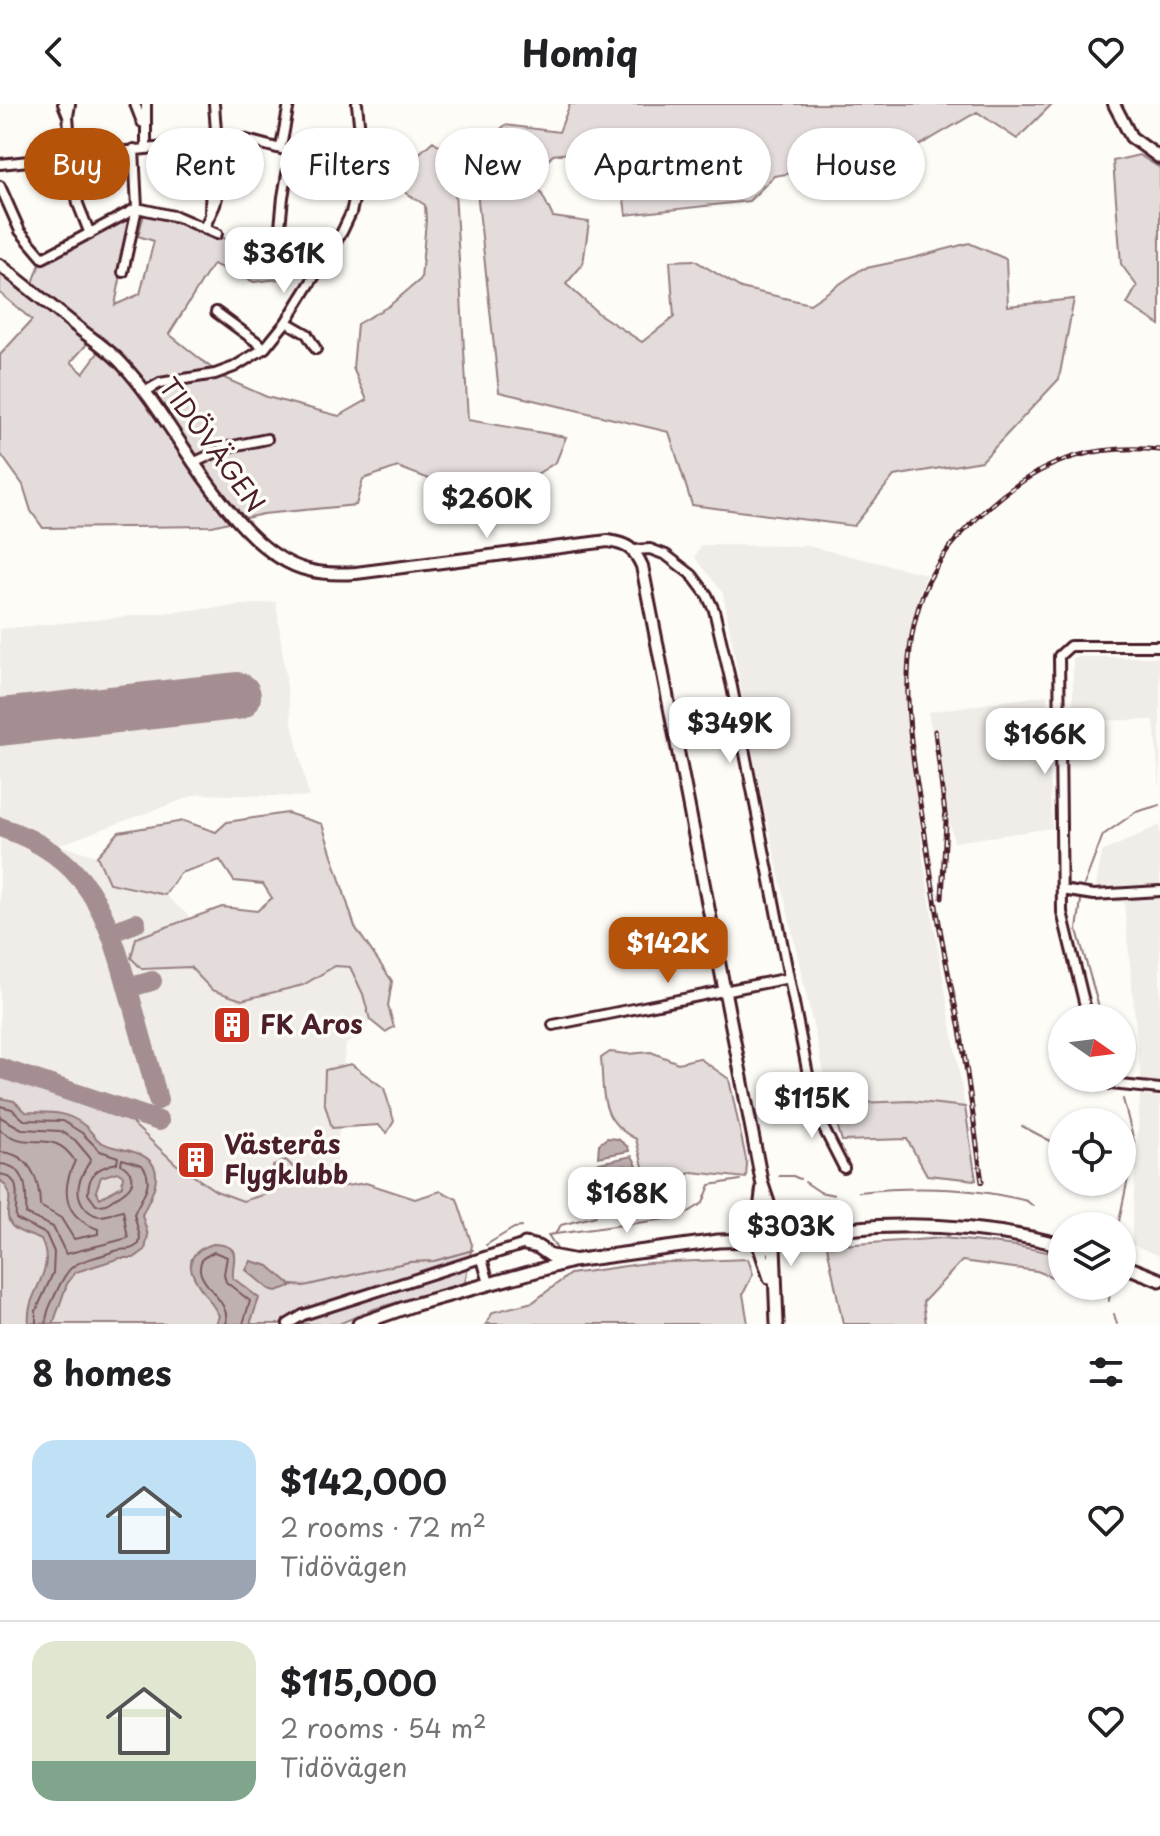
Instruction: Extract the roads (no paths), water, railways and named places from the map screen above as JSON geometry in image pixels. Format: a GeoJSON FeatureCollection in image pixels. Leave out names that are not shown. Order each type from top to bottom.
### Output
{"type":"FeatureCollection","features":[{"type":"Feature","properties":{"kind":"main road"},"geometry":{"type":"LineString","coordinates":[[774,1291],[756,1234],[763,1220],[777,1233]]}},
{"type":"Feature","properties":{"kind":"main road"},"geometry":{"type":"LineString","coordinates":[[756,1234],[764,1247],[777,1233],[904,1225],[945,1226],[1011,1233],[1048,1242]]}},
{"type":"Feature","properties":{"kind":"main road"},"geometry":{"type":"LineString","coordinates":[[777,1233],[774,1291],[777,1324]]}},
{"type":"Feature","properties":{"kind":"main road"},"geometry":{"type":"LineString","coordinates":[[359,1324],[489,1283],[572,1261],[756,1234]]}},
{"type":"Feature","properties":{"kind":"main road"},"geometry":{"type":"LineString","coordinates":[[525,1244],[538,1247],[551,1256],[572,1261]]}},
{"type":"Feature","properties":{"kind":"main road"},"geometry":{"type":"LineString","coordinates":[[1136,1271],[1159,1280]]}},
{"type":"Feature","properties":{"kind":"main road"},"geometry":{"type":"LineString","coordinates":[[374,1324],[389,1313]]}},
{"type":"Feature","properties":{"kind":"street"},"geometry":{"type":"LineString","coordinates":[[63,104],[68,116]]}},
{"type":"Feature","properties":{"kind":"street"},"geometry":{"type":"LineString","coordinates":[[69,128],[70,104]]}},
{"type":"Feature","properties":{"kind":"street"},"geometry":{"type":"LineString","coordinates":[[135,104],[144,128]]}},
{"type":"Feature","properties":{"kind":"street"},"geometry":{"type":"LineString","coordinates":[[130,149],[146,148],[146,104]]}},
{"type":"Feature","properties":{"kind":"street"},"geometry":{"type":"LineString","coordinates":[[214,104],[215,128]]}},
{"type":"Feature","properties":{"kind":"street"},"geometry":{"type":"LineString","coordinates":[[284,128],[286,104]]}},
{"type":"Feature","properties":{"kind":"street"},"geometry":{"type":"LineString","coordinates":[[357,104],[360,128]]}},
{"type":"Feature","properties":{"kind":"street"},"geometry":{"type":"LineString","coordinates":[[1114,104],[1131,137],[1160,158]]}},
{"type":"Feature","properties":{"kind":"street"},"geometry":{"type":"LineString","coordinates":[[123,272],[137,208],[134,149]]}},
{"type":"Feature","properties":{"kind":"street"},"geometry":{"type":"LineString","coordinates":[[0,164],[24,161]]}},
{"type":"Feature","properties":{"kind":"street"},"geometry":{"type":"LineString","coordinates":[[0,186],[20,231],[40,257],[47,258],[137,208],[178,217],[217,234]]}},
{"type":"Feature","properties":{"kind":"street"},"geometry":{"type":"LineString","coordinates":[[83,200],[83,212],[90,234]]}},
{"type":"Feature","properties":{"kind":"street"},"geometry":{"type":"LineString","coordinates":[[204,228],[210,200]]}},
{"type":"Feature","properties":{"kind":"street"},"geometry":{"type":"LineString","coordinates":[[278,248],[284,200]]}},
{"type":"Feature","properties":{"kind":"street"},"geometry":{"type":"LineString","coordinates":[[146,391],[160,383],[223,372],[265,348],[286,322],[348,222],[353,200]]}},
{"type":"Feature","properties":{"kind":"street"},"geometry":{"type":"LineString","coordinates":[[279,230],[292,237]]}},
{"type":"Feature","properties":{"kind":"street","name":"TIDÖVÄGEN"},"geometry":{"type":"LineString","coordinates":[[0,265],[106,349],[146,391],[193,463],[241,524],[279,557],[308,570],[356,573],[608,541],[623,543],[635,550]]}},
{"type":"Feature","properties":{"kind":"street"},"geometry":{"type":"LineString","coordinates":[[216,312],[265,348]]}},
{"type":"Feature","properties":{"kind":"street"},"geometry":{"type":"LineString","coordinates":[[286,322],[307,334],[316,349]]}},
{"type":"Feature","properties":{"kind":"street"},"geometry":{"type":"LineString","coordinates":[[193,463],[228,447],[267,439]]}},
{"type":"Feature","properties":{"kind":"street"},"geometry":{"type":"LineString","coordinates":[[777,1233],[762,1183],[642,566],[635,550],[656,550],[684,568],[707,595],[714,610],[816,1110],[844,1168]]}},
{"type":"Feature","properties":{"kind":"street"},"geometry":{"type":"LineString","coordinates":[[1084,1004],[1063,925],[1059,656],[1070,646],[1160,646]]}},
{"type":"Feature","properties":{"kind":"street"},"geometry":{"type":"LineString","coordinates":[[1062,890],[1094,895],[1160,891]]}},
{"type":"Feature","properties":{"kind":"street"},"geometry":{"type":"LineString","coordinates":[[553,1025],[789,978]]}},
{"type":"Feature","properties":{"kind":"street"},"geometry":{"type":"LineString","coordinates":[[1136,1087],[1160,1089]]}},
{"type":"Feature","properties":{"kind":"street"},"geometry":{"type":"LineString","coordinates":[[756,1234],[762,1183]]}},
{"type":"Feature","properties":{"kind":"street"},"geometry":{"type":"LineString","coordinates":[[288,1324],[303,1315],[525,1244]]}},
{"type":"Feature","properties":{"kind":"street"},"geometry":{"type":"LineString","coordinates":[[482,1259],[489,1283]]}},
{"type":"Feature","properties":{"kind":"water"},"geometry":{"type":"Polygon","coordinates":[[[0,1098],[14,1101],[26,1112],[70,1117],[84,1125],[104,1144],[143,1156],[155,1169],[154,1187],[142,1215],[148,1235],[145,1250],[134,1258],[120,1258],[76,1272],[67,1284],[53,1324],[29,1323],[32,1301],[44,1272],[45,1251],[41,1240],[12,1226],[8,1215],[9,1192],[0,1180],[0,1098]],[[117,1172],[101,1177],[96,1191],[100,1198],[122,1186],[123,1176],[117,1172]]]}},
{"type":"Feature","properties":{"kind":"water"},"geometry":{"type":"Polygon","coordinates":[[[607,1138],[618,1139],[629,1151],[598,1157],[599,1144],[607,1138]]]}},
{"type":"Feature","properties":{"kind":"water"},"geometry":{"type":"Polygon","coordinates":[[[632,1156],[639,1176],[635,1195],[628,1207],[610,1204],[600,1188],[599,1163],[632,1156]]]}},
{"type":"Feature","properties":{"kind":"water"},"geometry":{"type":"Polygon","coordinates":[[[213,1244],[233,1250],[233,1278],[259,1298],[250,1324],[216,1324],[219,1316],[194,1277],[192,1258],[199,1250],[213,1244]]]}},
{"type":"Feature","properties":{"kind":"water"},"geometry":{"type":"Polygon","coordinates":[[[251,1261],[269,1266],[292,1286],[276,1291],[269,1289],[246,1270],[251,1261]]]}},
{"type":"Feature","properties":{"kind":"waterway"},"geometry":{"type":"LineString","coordinates":[[1084,885],[1103,835],[1136,812],[1160,805]]}},
{"type":"Feature","properties":{"kind":"waterway"},"geometry":{"type":"LineString","coordinates":[[1081,900],[1077,930],[1098,1004]]}},
{"type":"Feature","properties":{"kind":"waterway"},"geometry":{"type":"LineString","coordinates":[[1121,1212],[1135,1145],[1123,1099]]}},
{"type":"Feature","properties":{"kind":"waterway"},"geometry":{"type":"LineString","coordinates":[[1022,1126],[1048,1140]]}},
{"type":"Feature","properties":{"kind":"waterway"},"geometry":{"type":"LineString","coordinates":[[779,1176],[800,1179]]}},
{"type":"Feature","properties":{"kind":"waterway"},"geometry":{"type":"LineString","coordinates":[[548,1235],[681,1217],[703,1203],[710,1185],[740,1180]]}},
{"type":"Feature","properties":{"kind":"waterway"},"geometry":{"type":"LineString","coordinates":[[805,1182],[820,1192],[834,1195]]}},
{"type":"Feature","properties":{"kind":"waterway"},"geometry":{"type":"LineString","coordinates":[[859,1192],[964,1190],[1006,1196],[1027,1201],[1033,1206]]}},
{"type":"Feature","properties":{"kind":"waterway"},"geometry":{"type":"LineString","coordinates":[[555,1234],[561,1225],[596,1216]]}},
{"type":"Feature","properties":{"kind":"waterway"},"geometry":{"type":"LineString","coordinates":[[486,1245],[514,1228],[522,1227]]}},
{"type":"Feature","properties":{"kind":"waterway"},"geometry":{"type":"LineString","coordinates":[[549,1236],[557,1249]]}},
{"type":"Feature","properties":{"kind":"waterway"},"geometry":{"type":"LineString","coordinates":[[292,1285],[304,1286],[409,1262],[434,1261],[473,1250]]}},
{"type":"Feature","properties":{"kind":"waterway"},"geometry":{"type":"LineString","coordinates":[[1114,1314],[1117,1324]]}},
{"type":"Feature","properties":{"kind":"railway"},"geometry":{"type":"LineString","coordinates":[[982,1182],[911,740],[908,681],[915,622],[929,580],[946,553],[978,517],[1020,483],[1076,456],[1116,449],[1160,450]]}},
{"type":"Feature","properties":{"kind":"railway"},"geometry":{"type":"LineString","coordinates":[[935,731],[946,822],[942,898]]}},
{"type":"Feature","properties":{"kind":"place","name":"FK Aros"},"geometry":{"type":"Point","coordinates":[232,1025]}},
{"type":"Feature","properties":{"kind":"place","name":"Västerås Flygklubb"},"geometry":{"type":"Point","coordinates":[196,1160]}}]}
